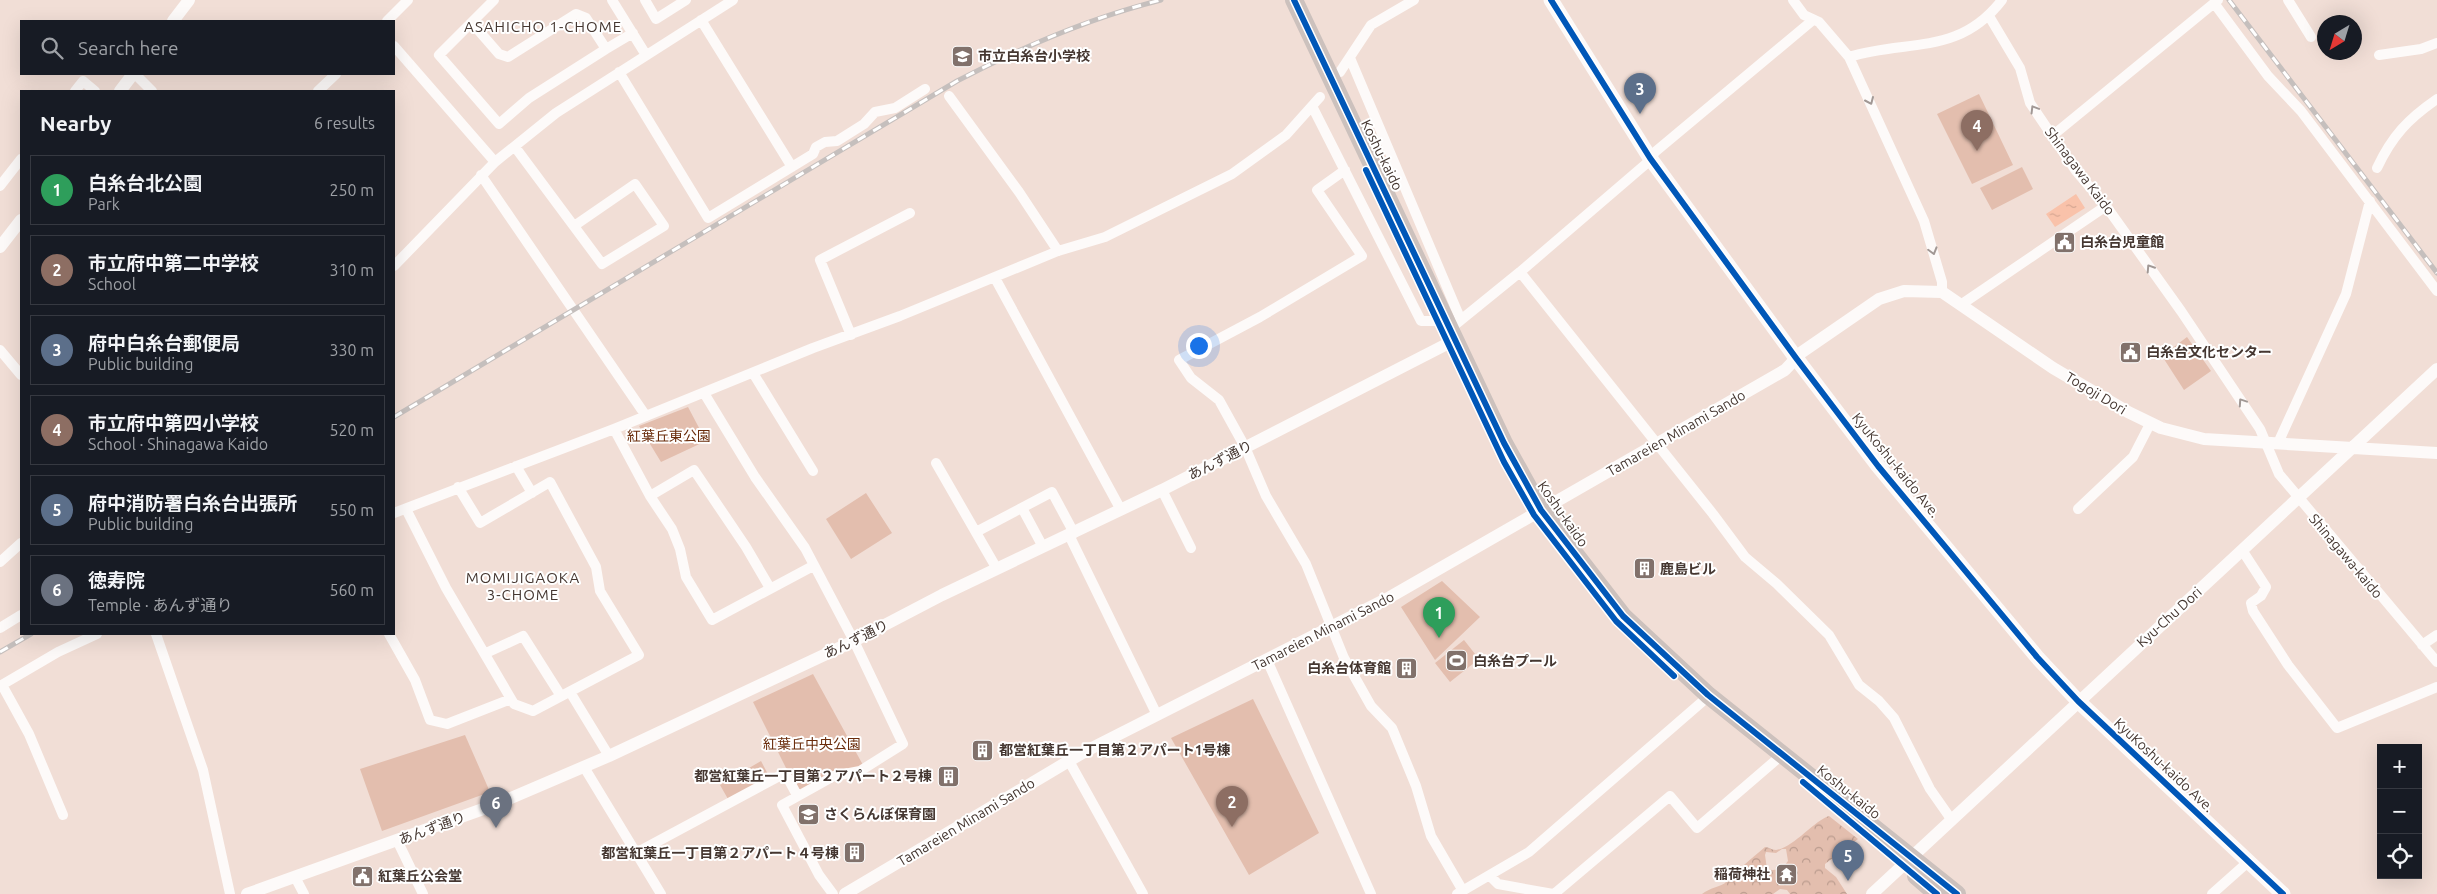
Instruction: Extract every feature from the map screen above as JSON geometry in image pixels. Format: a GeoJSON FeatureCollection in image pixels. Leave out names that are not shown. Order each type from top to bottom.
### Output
{"type":"FeatureCollection","features":[{"type":"Feature","properties":{"kind":"highway","name":"Koshu-kaido"},"geometry":{"type":"LineString","coordinates":[[1288,0],[1538,513],[1616,621],[1654,659],[1776,760],[1906,861],[1957,894]]}},
{"type":"Feature","properties":{"kind":"highway","name":"Koshu-kaido"},"geometry":{"type":"LineString","coordinates":[[1538,513],[1623,616],[1671,662],[1906,861],[1938,894]]}},
{"type":"Feature","properties":{"kind":"main road","name":"KyuKoshu-kaido Ave."},"geometry":{"type":"LineString","coordinates":[[1551,0],[1650,158],[1796,358],[1878,466],[2037,656],[2078,700],[2283,894]]}},
{"type":"Feature","properties":{"kind":"street"},"geometry":{"type":"LineString","coordinates":[[174,20],[190,0]]}},
{"type":"Feature","properties":{"kind":"street"},"geometry":{"type":"LineString","coordinates":[[388,20],[408,0]]}},
{"type":"Feature","properties":{"kind":"street"},"geometry":{"type":"LineString","coordinates":[[494,0],[439,55],[499,124],[529,98],[633,33]]}},
{"type":"Feature","properties":{"kind":"street"},"geometry":{"type":"LineString","coordinates":[[612,0],[646,55]]}},
{"type":"Feature","properties":{"kind":"street"},"geometry":{"type":"LineString","coordinates":[[645,0],[656,18],[686,0]]}},
{"type":"Feature","properties":{"kind":"street"},"geometry":{"type":"LineString","coordinates":[[395,265],[481,175],[556,113],[733,0]]}},
{"type":"Feature","properties":{"kind":"street"},"geometry":{"type":"LineString","coordinates":[[1340,72],[1372,25],[1414,0]]}},
{"type":"Feature","properties":{"kind":"street"},"geometry":{"type":"LineString","coordinates":[[1793,0],[1804,15],[1824,28],[1849,57],[1924,221],[1942,282],[1942,292]]}},
{"type":"Feature","properties":{"kind":"street"},"geometry":{"type":"LineString","coordinates":[[1849,57],[1884,49],[1946,41],[1988,16],[2002,0]]}},
{"type":"Feature","properties":{"kind":"street"},"geometry":{"type":"LineString","coordinates":[[2288,0],[2311,37]]}},
{"type":"Feature","properties":{"kind":"street"},"geometry":{"type":"LineString","coordinates":[[2052,136],[2216,2],[2268,76],[2301,111],[2437,291]]}},
{"type":"Feature","properties":{"kind":"street"},"geometry":{"type":"LineString","coordinates":[[472,23],[499,54],[508,57],[576,14],[586,18],[606,49]]}},
{"type":"Feature","properties":{"kind":"street","name":"Shinagawa Kaido"},"geometry":{"type":"LineString","coordinates":[[1988,16],[2020,68],[2030,103],[2076,171],[2106,206],[2181,311],[2260,429],[2272,443]]}},
{"type":"Feature","properties":{"kind":"street"},"geometry":{"type":"LineString","coordinates":[[700,20],[792,167]]}},
{"type":"Feature","properties":{"kind":"street"},"geometry":{"type":"LineString","coordinates":[[1450,331],[1813,20]]}},
{"type":"Feature","properties":{"kind":"street"},"geometry":{"type":"LineString","coordinates":[[2380,55],[2421,49],[2437,43]]}},
{"type":"Feature","properties":{"kind":"street"},"geometry":{"type":"LineString","coordinates":[[395,47],[495,162]]}},
{"type":"Feature","properties":{"kind":"street"},"geometry":{"type":"LineString","coordinates":[[1350,58],[1450,331]]}},
{"type":"Feature","properties":{"kind":"street"},"geometry":{"type":"LineString","coordinates":[[619,72],[708,218],[813,154],[816,147],[825,142],[837,141],[864,124],[875,112],[895,108],[925,89]]}},
{"type":"Feature","properties":{"kind":"street"},"geometry":{"type":"LineString","coordinates":[[121,90],[133,75]]}},
{"type":"Feature","properties":{"kind":"street"},"geometry":{"type":"LineString","coordinates":[[135,75],[151,90]]}},
{"type":"Feature","properties":{"kind":"street"},"geometry":{"type":"LineString","coordinates":[[319,90],[335,75]]}},
{"type":"Feature","properties":{"kind":"street"},"geometry":{"type":"LineString","coordinates":[[76,90],[82,81],[94,90]]}},
{"type":"Feature","properties":{"kind":"street"},"geometry":{"type":"LineString","coordinates":[[949,96],[1019,192],[1058,251]]}},
{"type":"Feature","properties":{"kind":"street"},"geometry":{"type":"LineString","coordinates":[[395,513],[614,429],[995,278],[1058,251],[1105,237],[1232,174],[1286,135],[1320,97]]}},
{"type":"Feature","properties":{"kind":"street"},"geometry":{"type":"LineString","coordinates":[[2377,168],[2398,132],[2414,115],[2437,99]]}},
{"type":"Feature","properties":{"kind":"street"},"geometry":{"type":"LineString","coordinates":[[1312,106],[1421,321],[1450,331]]}},
{"type":"Feature","properties":{"kind":"street"},"geometry":{"type":"LineString","coordinates":[[514,147],[602,264],[664,226],[635,184],[574,226]]}},
{"type":"Feature","properties":{"kind":"street"},"geometry":{"type":"LineString","coordinates":[[0,186],[20,160]]}},
{"type":"Feature","properties":{"kind":"street"},"geometry":{"type":"LineString","coordinates":[[1345,170],[1317,190],[1362,256],[1260,317],[1179,360],[1191,378],[1219,400],[1245,447],[1266,496],[1306,564],[1344,658],[1371,706],[1392,728],[1416,786],[1431,836],[1460,892],[1529,852],[1703,701]]}},
{"type":"Feature","properties":{"kind":"street"},"geometry":{"type":"LineString","coordinates":[[481,175],[646,416]]}},
{"type":"Feature","properties":{"kind":"street"},"geometry":{"type":"LineString","coordinates":[[2272,443],[2346,294],[2370,201]]}},
{"type":"Feature","properties":{"kind":"street"},"geometry":{"type":"LineString","coordinates":[[1962,304],[2106,206]]}},
{"type":"Feature","properties":{"kind":"street"},"geometry":{"type":"LineString","coordinates":[[851,335],[820,260],[910,213]]}},
{"type":"Feature","properties":{"kind":"street"},"geometry":{"type":"LineString","coordinates":[[0,247],[20,221]]}},
{"type":"Feature","properties":{"kind":"street"},"geometry":{"type":"LineString","coordinates":[[395,250],[402,257]]}},
{"type":"Feature","properties":{"kind":"street"},"geometry":{"type":"LineString","coordinates":[[1520,272],[1745,557],[1777,584],[1829,636],[1859,684],[1879,701],[1894,718],[1930,788],[1951,820]]}},
{"type":"Feature","properties":{"kind":"street"},"geometry":{"type":"LineString","coordinates":[[995,278],[1121,510]]}},
{"type":"Feature","properties":{"kind":"street","name":"Togoji Dori"},"geometry":{"type":"LineString","coordinates":[[1796,358],[1868,305],[1892,294],[1904,291],[1942,292],[2054,368],[2150,424],[2204,439],[2437,453]]}},
{"type":"Feature","properties":{"kind":"street","name":"あんず通り"},"geometry":{"type":"LineString","coordinates":[[247,894],[497,804],[609,756],[854,641],[997,569],[1162,490],[1245,447],[1450,331]]}},
{"type":"Feature","properties":{"kind":"street"},"geometry":{"type":"LineString","coordinates":[[0,350],[20,374]]}},
{"type":"Feature","properties":{"kind":"street","name":"Tamareien Minami Sando"},"geometry":{"type":"LineString","coordinates":[[844,894],[1069,761],[1157,714],[1390,597],[1785,370],[1796,358]]}},
{"type":"Feature","properties":{"kind":"street","name":"Kyu-Chu Dori"},"geometry":{"type":"LineString","coordinates":[[1872,894],[2078,700],[2437,369]]}},
{"type":"Feature","properties":{"kind":"street"},"geometry":{"type":"LineString","coordinates":[[753,373],[813,471]]}},
{"type":"Feature","properties":{"kind":"street"},"geometry":{"type":"LineString","coordinates":[[704,393],[755,477],[805,548],[854,641],[903,744],[860,771],[834,776],[782,805],[819,875],[833,894]]}},
{"type":"Feature","properties":{"kind":"street"},"geometry":{"type":"LineString","coordinates":[[2078,508],[2133,457],[2150,424]]}},
{"type":"Feature","properties":{"kind":"street"},"geometry":{"type":"LineString","coordinates":[[614,429],[650,496],[672,530],[680,549],[686,577],[712,620],[813,566]]}},
{"type":"Feature","properties":{"kind":"street","name":"Shinagawa-kaido"},"geometry":{"type":"LineString","coordinates":[[2272,443],[2278,474],[2437,662]]}},
{"type":"Feature","properties":{"kind":"street"},"geometry":{"type":"LineString","coordinates":[[936,463],[997,569]]}},
{"type":"Feature","properties":{"kind":"street"},"geometry":{"type":"LineString","coordinates":[[516,466],[532,493]]}},
{"type":"Feature","properties":{"kind":"street"},"geometry":{"type":"LineString","coordinates":[[650,496],[694,470],[746,547],[770,588]]}},
{"type":"Feature","properties":{"kind":"street"},"geometry":{"type":"LineString","coordinates":[[406,508],[446,588],[486,653],[514,704],[533,711],[639,656],[600,591],[596,567],[550,482],[480,523],[458,487]]}},
{"type":"Feature","properties":{"kind":"street"},"geometry":{"type":"LineString","coordinates":[[1162,490],[1191,548]]}},
{"type":"Feature","properties":{"kind":"street"},"geometry":{"type":"LineString","coordinates":[[976,532],[1052,492],[1157,714]]}},
{"type":"Feature","properties":{"kind":"street"},"geometry":{"type":"LineString","coordinates":[[1022,508],[1043,547]]}},
{"type":"Feature","properties":{"kind":"street"},"geometry":{"type":"LineString","coordinates":[[0,562],[20,544]]}},
{"type":"Feature","properties":{"kind":"street"},"geometry":{"type":"LineString","coordinates":[[2242,550],[2266,587],[2261,596],[2251,603],[2253,611],[2288,665],[2337,728],[2437,687]]}},
{"type":"Feature","properties":{"kind":"street"},"geometry":{"type":"LineString","coordinates":[[0,628],[20,616]]}},
{"type":"Feature","properties":{"kind":"street"},"geometry":{"type":"LineString","coordinates":[[63,815],[29,734],[1,685],[58,652],[95,635]]}},
{"type":"Feature","properties":{"kind":"street"},"geometry":{"type":"LineString","coordinates":[[156,635],[203,770],[230,894]]}},
{"type":"Feature","properties":{"kind":"street"},"geometry":{"type":"LineString","coordinates":[[390,635],[414,680],[430,720],[447,724],[511,698]]}},
{"type":"Feature","properties":{"kind":"street"},"geometry":{"type":"LineString","coordinates":[[2422,645],[2437,635]]}},
{"type":"Feature","properties":{"kind":"street"},"geometry":{"type":"LineString","coordinates":[[486,653],[524,636],[609,756]]}},
{"type":"Feature","properties":{"kind":"street"},"geometry":{"type":"LineString","coordinates":[[1267,660],[1371,894]]}},
{"type":"Feature","properties":{"kind":"street"},"geometry":{"type":"LineString","coordinates":[[1490,876],[1498,884],[1554,894],[1670,796],[1697,828],[1776,760]]}},
{"type":"Feature","properties":{"kind":"street"},"geometry":{"type":"LineString","coordinates":[[1069,761],[1143,894]]}},
{"type":"Feature","properties":{"kind":"street"},"geometry":{"type":"LineString","coordinates":[[584,767],[661,894]]}},
{"type":"Feature","properties":{"kind":"street"},"geometry":{"type":"LineString","coordinates":[[636,853],[785,773],[797,796]]}},
{"type":"Feature","properties":{"kind":"street"},"geometry":{"type":"LineString","coordinates":[[397,840],[422,894]]}},
{"type":"Feature","properties":{"kind":"street"},"geometry":{"type":"LineString","coordinates":[[2212,894],[2248,862]]}},
{"type":"Feature","properties":{"kind":"street"},"geometry":{"type":"LineString","coordinates":[[295,877],[304,894]]}},
{"type":"Feature","properties":{"kind":"green space"},"geometry":{"type":"Polygon","coordinates":[[[1979,94],[2013,165],[1972,184],[1937,114],[1979,94]]]}},
{"type":"Feature","properties":{"kind":"green space"},"geometry":{"type":"Polygon","coordinates":[[[2022,167],[2033,189],[1992,210],[1980,188],[2022,167]]]}},
{"type":"Feature","properties":{"kind":"green space"},"geometry":{"type":"Polygon","coordinates":[[[2187,337],[2211,371],[2184,390],[2162,356],[2187,337]]]}},
{"type":"Feature","properties":{"kind":"green space","name":"紅葉丘東公園"},"geometry":{"type":"Polygon","coordinates":[[[688,407],[706,441],[661,462],[639,426],[688,407]]]}},
{"type":"Feature","properties":{"kind":"green space"},"geometry":{"type":"Polygon","coordinates":[[[866,493],[892,533],[851,559],[826,519],[866,493]]]}},
{"type":"Feature","properties":{"kind":"green space"},"geometry":{"type":"Polygon","coordinates":[[[1442,581],[1480,617],[1435,660],[1401,607],[1442,581]]]}},
{"type":"Feature","properties":{"kind":"green space","name":"白糸台プール"},"geometry":{"type":"Polygon","coordinates":[[[1464,640],[1479,659],[1450,682],[1435,663],[1464,640]]]}},
{"type":"Feature","properties":{"kind":"green space","name":"紅葉丘中央公園"},"geometry":{"type":"Polygon","coordinates":[[[813,674],[863,765],[801,791],[797,790],[753,702],[813,674]]]}},
{"type":"Feature","properties":{"kind":"green space"},"geometry":{"type":"Polygon","coordinates":[[[1253,699],[1319,833],[1249,875],[1171,738],[1253,699]]]}},
{"type":"Feature","properties":{"kind":"green space"},"geometry":{"type":"Polygon","coordinates":[[[465,735],[490,792],[382,831],[360,769],[465,735]]]}},
{"type":"Feature","properties":{"kind":"green space"},"geometry":{"type":"Polygon","coordinates":[[[761,761],[771,780],[728,799],[720,785],[761,761]]]}},
{"type":"Feature","properties":{"kind":"green space"},"geometry":{"type":"Polygon","coordinates":[[[1829,816],[1858,839],[1825,864],[1825,868],[1836,877],[1847,894],[1790,894],[1787,890],[1780,889],[1773,894],[1702,894],[1724,883],[1765,847],[1773,850],[1783,848],[1829,816]],[[1786,849],[1776,853],[1766,852],[1767,869],[1776,870],[1788,861],[1786,849]]]}},
{"type":"Feature","properties":{"kind":"water"},"geometry":{"type":"Polygon","coordinates":[[[2076,194],[2085,208],[2055,227],[2046,214],[2076,194]]]}},
{"type":"Feature","properties":{"kind":"railway"},"geometry":{"type":"LineString","coordinates":[[395,416],[957,81],[1056,34],[1108,15],[1161,0]]}},
{"type":"Feature","properties":{"kind":"railway"},"geometry":{"type":"LineString","coordinates":[[2229,0],[2437,273]]}},
{"type":"Feature","properties":{"kind":"railway"},"geometry":{"type":"LineString","coordinates":[[0,652],[29,635]]}},
{"type":"Feature","properties":{"kind":"cycle path"},"geometry":{"type":"LineString","coordinates":[[1294,0],[1504,443],[1541,510],[1623,616],[1708,695],[1957,894]]}},
{"type":"Feature","properties":{"kind":"cycle path"},"geometry":{"type":"LineString","coordinates":[[1551,0],[1650,158],[1796,358],[1878,466],[2037,657],[2078,701],[2283,894]]}},
{"type":"Feature","properties":{"kind":"cycle path"},"geometry":{"type":"LineString","coordinates":[[1366,170],[1504,462],[1534,515],[1616,621],[1674,676]]}},
{"type":"Feature","properties":{"kind":"cycle path"},"geometry":{"type":"LineString","coordinates":[[1803,782],[1937,894]]}},
{"type":"Feature","properties":{"kind":"place","name":"市立白糸台小学校"},"geometry":{"type":"Point","coordinates":[962,56]}},
{"type":"Feature","properties":{"kind":"place","name":"府中白糸台郵便局"},"geometry":{"type":"Point","coordinates":[1640,114]}},
{"type":"Feature","properties":{"kind":"place","name":"市立府中第四小学校"},"geometry":{"type":"Point","coordinates":[1977,151]}},
{"type":"Feature","properties":{"kind":"place","name":"白糸台児童館"},"geometry":{"type":"Point","coordinates":[2064,242]}},
{"type":"Feature","properties":{"kind":"place","name":"白糸台文化センター"},"geometry":{"type":"Point","coordinates":[2130,352]}},
{"type":"Feature","properties":{"kind":"place","name":"鹿島ビル"},"geometry":{"type":"Point","coordinates":[1644,569]}},
{"type":"Feature","properties":{"kind":"place","name":"白糸台北公園"},"geometry":{"type":"Point","coordinates":[1439,638]}},
{"type":"Feature","properties":{"kind":"place","name":"白糸台プール"},"geometry":{"type":"Point","coordinates":[1457,661]}},
{"type":"Feature","properties":{"kind":"place","name":"白糸台体育館"},"geometry":{"type":"Point","coordinates":[1407,668]}},
{"type":"Feature","properties":{"kind":"place","name":"都営紅葉丘一丁目第２アパート1号棟"},"geometry":{"type":"Point","coordinates":[983,750]}},
{"type":"Feature","properties":{"kind":"place","name":"都営紅葉丘一丁目第２アパート２号棟"},"geometry":{"type":"Point","coordinates":[948,776]}},
{"type":"Feature","properties":{"kind":"place","name":"さくらんぼ保育園"},"geometry":{"type":"Point","coordinates":[808,814]}},
{"type":"Feature","properties":{"kind":"place","name":"市立府中第二中学校"},"geometry":{"type":"Point","coordinates":[1232,827]}},
{"type":"Feature","properties":{"kind":"place","name":"徳寿院"},"geometry":{"type":"Point","coordinates":[496,828]}},
{"type":"Feature","properties":{"kind":"place","name":"都営紅葉丘一丁目第２アパート４号棟"},"geometry":{"type":"Point","coordinates":[855,853]}},
{"type":"Feature","properties":{"kind":"place","name":"稲荷神社"},"geometry":{"type":"Point","coordinates":[1786,874]}},
{"type":"Feature","properties":{"kind":"place","name":"紅葉丘公会堂"},"geometry":{"type":"Point","coordinates":[362,876]}},
{"type":"Feature","properties":{"kind":"place","name":"府中消防署白糸台出張所"},"geometry":{"type":"Point","coordinates":[1848,881]}},
{"type":"Feature","properties":{"kind":"district","name":"ASAHICHO 1-CHOME"},"geometry":{"type":"Point","coordinates":[543,27]}},
{"type":"Feature","properties":{"kind":"district","name":"MOMIJIGAOKA 3-CHOME"},"geometry":{"type":"Point","coordinates":[523,586]}}]}
